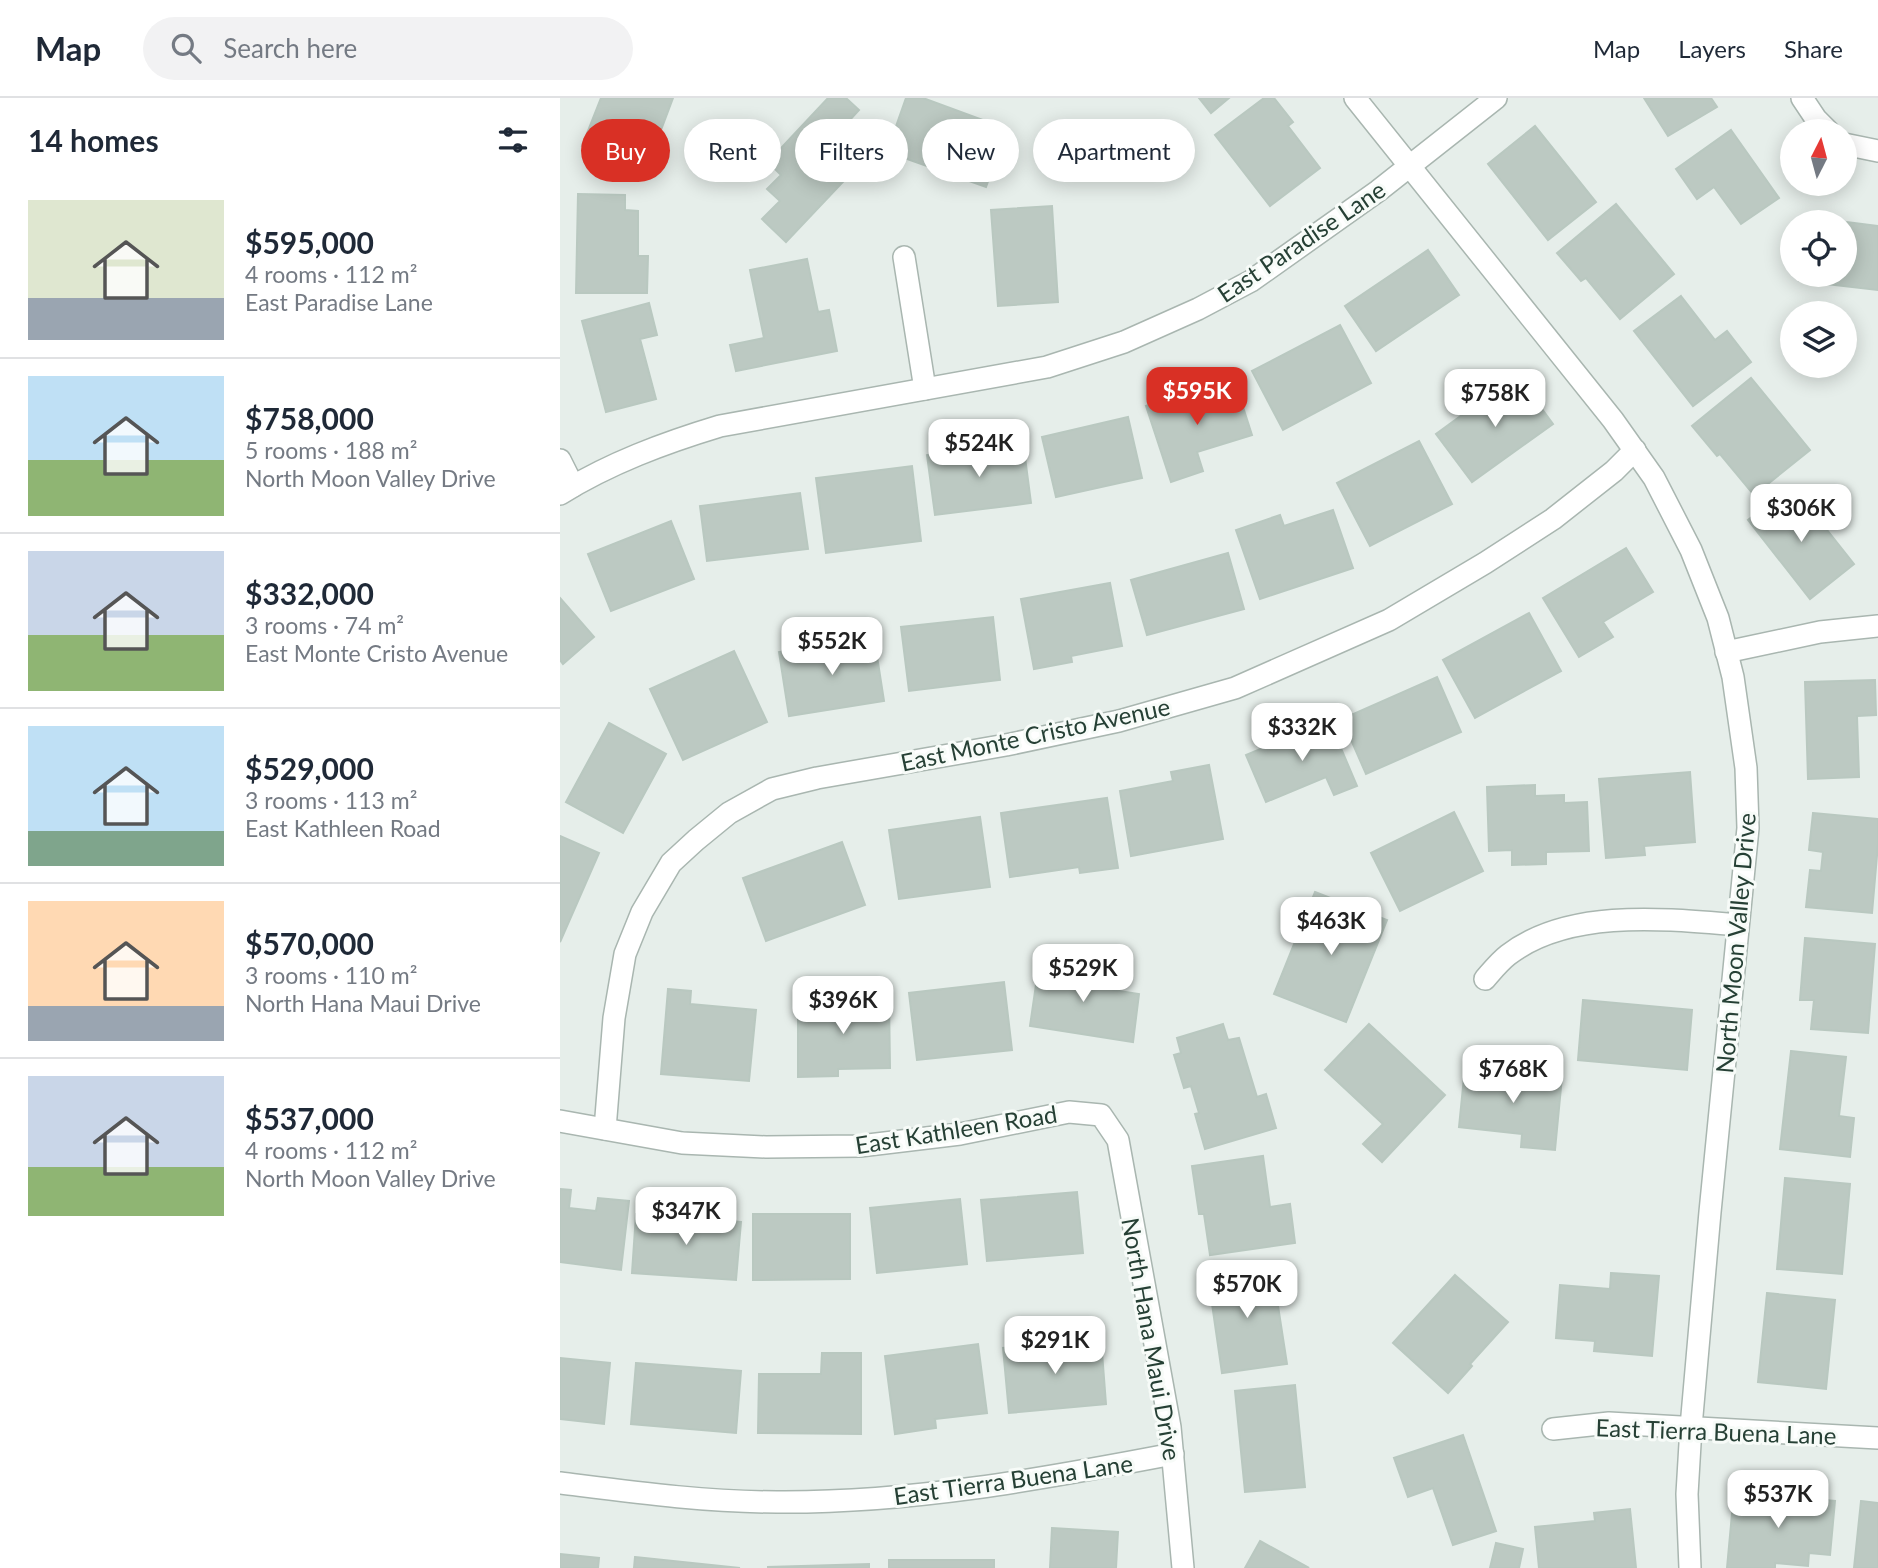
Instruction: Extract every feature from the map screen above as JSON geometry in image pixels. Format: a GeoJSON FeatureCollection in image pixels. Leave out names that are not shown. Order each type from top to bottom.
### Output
{"type":"FeatureCollection","features":[{"type":"Feature","properties":{"kind":"street","name":"North Moon Valley Drive"},"geometry":{"type":"LineString","coordinates":[[1355,98],[1613,420],[1654,478],[1691,550],[1718,618],[1733,677],[1746,779],[1748,828],[1691,1427],[1687,1494],[1690,1568]]}},
{"type":"Feature","properties":{"kind":"street","name":"East Paradise Lane"},"geometry":{"type":"LineString","coordinates":[[566,490],[615,464],[672,441],[720,426],[1047,367],[1124,342],[1198,309],[1251,281],[1409,167],[1496,98]]}},
{"type":"Feature","properties":{"kind":"street"},"geometry":{"type":"LineString","coordinates":[[1802,98],[1816,119]]}},
{"type":"Feature","properties":{"kind":"street"},"geometry":{"type":"LineString","coordinates":[[1857,147],[1878,151]]}},
{"type":"Feature","properties":{"kind":"street"},"geometry":{"type":"LineString","coordinates":[[904,257],[925,389]]}},
{"type":"Feature","properties":{"kind":"street","name":"East Monte Cristo Avenue"},"geometry":{"type":"LineString","coordinates":[[605,1129],[614,1018],[625,954],[642,912],[671,863],[729,813],[772,789],[817,778],[1006,745],[1094,726],[1235,688],[1389,620],[1553,519],[1614,471],[1635,450]]}},
{"type":"Feature","properties":{"kind":"street"},"geometry":{"type":"LineString","coordinates":[[560,460],[566,490]]}},
{"type":"Feature","properties":{"kind":"street"},"geometry":{"type":"LineString","coordinates":[[1726,652],[1819,632],[1878,626]]}},
{"type":"Feature","properties":{"kind":"street"},"geometry":{"type":"LineString","coordinates":[[1485,979],[1507,956],[1550,932],[1597,922],[1661,919],[1738,925]]}},
{"type":"Feature","properties":{"kind":"street","name":"East Kathleen Road"},"geometry":{"type":"LineString","coordinates":[[560,1121],[682,1143],[765,1147],[860,1146],[960,1134],[1069,1112],[1101,1115]]}},
{"type":"Feature","properties":{"kind":"street","name":"North Hana Maui Drive"},"geometry":{"type":"LineString","coordinates":[[1101,1115],[1118,1140],[1170,1427],[1183,1568]]}},
{"type":"Feature","properties":{"kind":"street","name":"East Tierra Buena Lane"},"geometry":{"type":"LineString","coordinates":[[1553,1429],[1609,1423],[1878,1438]]}},
{"type":"Feature","properties":{"kind":"street","name":"East Tierra Buena Lane"},"geometry":{"type":"LineString","coordinates":[[560,1483],[719,1501],[880,1499],[1007,1484],[1173,1454]]}},
{"type":"Feature","properties":{"kind":"building"},"geometry":{"type":"Polygon","coordinates":[[[601,98],[673,98],[665,119],[593,119],[601,98]]]}},
{"type":"Feature","properties":{"kind":"building"},"geometry":{"type":"Polygon","coordinates":[[[828,98],[846,98],[859,110],[851,119],[808,119],[828,98]]]}},
{"type":"Feature","properties":{"kind":"building"},"geometry":{"type":"Polygon","coordinates":[[[906,98],[923,98],[980,119],[922,119],[922,164],[908,159],[908,119],[899,119],[906,98]]]}},
{"type":"Feature","properties":{"kind":"building"},"geometry":{"type":"Polygon","coordinates":[[[1199,98],[1229,98],[1211,113],[1199,98]]]}},
{"type":"Feature","properties":{"kind":"building"},"geometry":{"type":"Polygon","coordinates":[[[1264,98],[1274,98],[1293,122],[1288,126],[1320,168],[1270,206],[1215,135],[1264,98]]]}},
{"type":"Feature","properties":{"kind":"building"},"geometry":{"type":"Polygon","coordinates":[[[1644,98],[1711,98],[1717,107],[1668,136],[1644,98]]]}},
{"type":"Feature","properties":{"kind":"building"},"geometry":{"type":"Polygon","coordinates":[[[1535,126],[1596,202],[1548,240],[1488,164],[1535,126]]]}},
{"type":"Feature","properties":{"kind":"building"},"geometry":{"type":"Polygon","coordinates":[[[1731,130],[1779,198],[1741,224],[1714,187],[1697,199],[1676,169],[1731,130]]]}},
{"type":"Feature","properties":{"kind":"building"},"geometry":{"type":"Polygon","coordinates":[[[795,133],[795,182],[843,182],[786,242],[762,219],[780,201],[767,189],[774,182],[781,182],[781,148],[795,133]]]}},
{"type":"Feature","properties":{"kind":"building"},"geometry":{"type":"Polygon","coordinates":[[[972,182],[988,182],[986,187],[972,182]]]}},
{"type":"Feature","properties":{"kind":"building"},"geometry":{"type":"Polygon","coordinates":[[[578,194],[625,195],[625,210],[638,211],[638,256],[648,256],[647,293],[576,293],[578,194]]]}},
{"type":"Feature","properties":{"kind":"building"},"geometry":{"type":"Polygon","coordinates":[[[1616,204],[1674,274],[1620,319],[1586,278],[1581,281],[1557,253],[1616,204]]]}},
{"type":"Feature","properties":{"kind":"building"},"geometry":{"type":"Polygon","coordinates":[[[1052,206],[1058,302],[998,306],[991,210],[1052,206]]]}},
{"type":"Feature","properties":{"kind":"building"},"geometry":{"type":"Polygon","coordinates":[[[1857,223],[1878,226],[1878,290],[1852,287],[1857,287],[1857,223]]]}},
{"type":"Feature","properties":{"kind":"building"},"geometry":{"type":"Polygon","coordinates":[[[1428,250],[1459,295],[1376,351],[1345,306],[1428,250]]]}},
{"type":"Feature","properties":{"kind":"building"},"geometry":{"type":"Polygon","coordinates":[[[807,259],[818,312],[829,310],[837,351],[736,371],[730,345],[764,338],[750,270],[807,259]]]}},
{"type":"Feature","properties":{"kind":"building"},"geometry":{"type":"Polygon","coordinates":[[[1681,296],[1715,340],[1727,331],[1751,362],[1693,406],[1634,331],[1681,296]]]}},
{"type":"Feature","properties":{"kind":"building"},"geometry":{"type":"Polygon","coordinates":[[[649,303],[657,335],[640,339],[656,399],[606,412],[582,321],[649,303]]]}},
{"type":"Feature","properties":{"kind":"building"},"geometry":{"type":"Polygon","coordinates":[[[1340,325],[1371,383],[1283,430],[1252,371],[1340,325]]]}},
{"type":"Feature","properties":{"kind":"building"},"geometry":{"type":"Polygon","coordinates":[[[1517,375],[1553,424],[1472,482],[1436,434],[1517,375]]]}},
{"type":"Feature","properties":{"kind":"building"},"geometry":{"type":"Polygon","coordinates":[[[1751,378],[1810,450],[1754,495],[1720,454],[1717,456],[1692,426],[1751,378]]]}},
{"type":"Feature","properties":{"kind":"building"},"geometry":{"type":"Polygon","coordinates":[[[1235,382],[1252,435],[1197,452],[1203,471],[1171,482],[1146,406],[1177,396],[1179,400],[1235,382]]]}},
{"type":"Feature","properties":{"kind":"building"},"geometry":{"type":"Polygon","coordinates":[[[1128,417],[1142,478],[1056,497],[1042,437],[1128,417]]]}},
{"type":"Feature","properties":{"kind":"building"},"geometry":{"type":"Polygon","coordinates":[[[1419,441],[1452,504],[1370,546],[1337,483],[1419,441]]]}},
{"type":"Feature","properties":{"kind":"building"},"geometry":{"type":"Polygon","coordinates":[[[1023,442],[1031,503],[935,515],[927,455],[1023,442]]]}},
{"type":"Feature","properties":{"kind":"building"},"geometry":{"type":"Polygon","coordinates":[[[912,466],[921,541],[826,553],[816,478],[912,466]]]}},
{"type":"Feature","properties":{"kind":"building"},"geometry":{"type":"Polygon","coordinates":[[[1785,491],[1802,512],[1808,506],[1854,564],[1810,599],[1748,520],[1785,491]]]}},
{"type":"Feature","properties":{"kind":"building"},"geometry":{"type":"Polygon","coordinates":[[[800,493],[808,549],[707,561],[700,506],[800,493]]]}},
{"type":"Feature","properties":{"kind":"building"},"geometry":{"type":"Polygon","coordinates":[[[1333,510],[1353,568],[1260,599],[1236,530],[1280,515],[1284,526],[1333,510]]]}},
{"type":"Feature","properties":{"kind":"building"},"geometry":{"type":"Polygon","coordinates":[[[671,521],[694,579],[611,611],[588,554],[671,521]]]}},
{"type":"Feature","properties":{"kind":"building"},"geometry":{"type":"Polygon","coordinates":[[[1626,548],[1653,592],[1603,622],[1613,637],[1579,657],[1543,598],[1626,548]]]}},
{"type":"Feature","properties":{"kind":"building"},"geometry":{"type":"Polygon","coordinates":[[[1228,553],[1244,609],[1147,635],[1131,580],[1228,553]]]}},
{"type":"Feature","properties":{"kind":"building"},"geometry":{"type":"Polygon","coordinates":[[[1110,583],[1122,646],[1071,656],[1072,662],[1034,669],[1021,599],[1110,583]]]}},
{"type":"Feature","properties":{"kind":"building"},"geometry":{"type":"Polygon","coordinates":[[[560,598],[594,637],[563,664],[560,660],[560,598]]]}},
{"type":"Feature","properties":{"kind":"building"},"geometry":{"type":"Polygon","coordinates":[[[1529,613],[1561,671],[1475,718],[1443,660],[1529,613]]]}},
{"type":"Feature","properties":{"kind":"building"},"geometry":{"type":"Polygon","coordinates":[[[993,617],[1000,680],[909,691],[901,627],[993,617]]]}},
{"type":"Feature","properties":{"kind":"building"},"geometry":{"type":"Polygon","coordinates":[[[874,637],[884,701],[789,716],[779,652],[874,637]]]}},
{"type":"Feature","properties":{"kind":"building"},"geometry":{"type":"Polygon","coordinates":[[[734,651],[767,722],[683,760],[650,689],[734,651]]]}},
{"type":"Feature","properties":{"kind":"building"},"geometry":{"type":"Polygon","coordinates":[[[1437,677],[1461,732],[1366,774],[1342,719],[1437,677]]]}},
{"type":"Feature","properties":{"kind":"building"},"geometry":{"type":"Polygon","coordinates":[[[1875,680],[1876,715],[1857,716],[1859,777],[1808,779],[1805,682],[1875,680]]]}},
{"type":"Feature","properties":{"kind":"building"},"geometry":{"type":"Polygon","coordinates":[[[1329,720],[1357,786],[1334,795],[1326,777],[1266,802],[1246,755],[1329,720]]]}},
{"type":"Feature","properties":{"kind":"building"},"geometry":{"type":"Polygon","coordinates":[[[609,723],[666,754],[623,833],[566,802],[609,723]]]}},
{"type":"Feature","properties":{"kind":"building"},"geometry":{"type":"Polygon","coordinates":[[[1209,765],[1223,839],[1131,856],[1120,791],[1173,781],[1171,772],[1209,765]]]}},
{"type":"Feature","properties":{"kind":"building"},"geometry":{"type":"Polygon","coordinates":[[[1690,772],[1695,842],[1644,846],[1645,855],[1606,858],[1599,779],[1690,772]]]}},
{"type":"Feature","properties":{"kind":"building"},"geometry":{"type":"Polygon","coordinates":[[[1535,785],[1535,796],[1564,795],[1564,803],[1587,802],[1589,851],[1546,852],[1546,864],[1512,865],[1512,850],[1489,851],[1487,787],[1535,785]]]}},
{"type":"Feature","properties":{"kind":"building"},"geometry":{"type":"Polygon","coordinates":[[[1107,798],[1118,868],[1080,873],[1079,867],[1010,877],[1001,813],[1107,798]]]}},
{"type":"Feature","properties":{"kind":"building"},"geometry":{"type":"Polygon","coordinates":[[[1454,812],[1483,871],[1400,911],[1371,853],[1454,812]]]}},
{"type":"Feature","properties":{"kind":"building"},"geometry":{"type":"Polygon","coordinates":[[[1813,813],[1878,819],[1872,913],[1806,907],[1810,870],[1821,871],[1823,852],[1809,850],[1813,813]]]}},
{"type":"Feature","properties":{"kind":"building"},"geometry":{"type":"Polygon","coordinates":[[[980,817],[990,887],[899,899],[889,830],[980,817]]]}},
{"type":"Feature","properties":{"kind":"building"},"geometry":{"type":"Polygon","coordinates":[[[560,836],[599,853],[560,942],[560,836]]]}},
{"type":"Feature","properties":{"kind":"building"},"geometry":{"type":"Polygon","coordinates":[[[842,842],[865,905],[766,941],[743,878],[842,842]]]}},
{"type":"Feature","properties":{"kind":"building"},"geometry":{"type":"Polygon","coordinates":[[[1315,892],[1387,920],[1346,1022],[1274,994],[1315,892]]]}},
{"type":"Feature","properties":{"kind":"building"},"geometry":{"type":"Polygon","coordinates":[[[1805,938],[1875,944],[1868,1033],[1811,1029],[1814,1000],[1800,1000],[1805,938]]]}},
{"type":"Feature","properties":{"kind":"building"},"geometry":{"type":"Polygon","coordinates":[[[1039,964],[1116,975],[1113,990],[1139,994],[1133,1042],[1030,1026],[1039,964]]]}},
{"type":"Feature","properties":{"kind":"building"},"geometry":{"type":"Polygon","coordinates":[[[1004,982],[1012,1050],[917,1060],[909,993],[1004,982]]]}},
{"type":"Feature","properties":{"kind":"building"},"geometry":{"type":"Polygon","coordinates":[[[668,989],[691,991],[690,1004],[756,1010],[749,1081],[661,1074],[668,989]]]}},
{"type":"Feature","properties":{"kind":"building"},"geometry":{"type":"Polygon","coordinates":[[[889,999],[890,1068],[838,1069],[838,1076],[798,1077],[798,1000],[889,999]]]}},
{"type":"Feature","properties":{"kind":"building"},"geometry":{"type":"Polygon","coordinates":[[[1583,1000],[1692,1010],[1687,1070],[1578,1060],[1583,1000]]]}},
{"type":"Feature","properties":{"kind":"building"},"geometry":{"type":"Polygon","coordinates":[[[1223,1024],[1228,1040],[1239,1038],[1257,1097],[1266,1094],[1276,1128],[1205,1149],[1195,1114],[1199,1113],[1191,1086],[1184,1088],[1174,1055],[1181,1053],[1177,1038],[1223,1024]]]}},
{"type":"Feature","properties":{"kind":"building"},"geometry":{"type":"Polygon","coordinates":[[[1369,1024],[1445,1095],[1382,1162],[1363,1144],[1383,1124],[1325,1070],[1369,1024]]]}},
{"type":"Feature","properties":{"kind":"building"},"geometry":{"type":"Polygon","coordinates":[[[1791,1051],[1846,1057],[1839,1116],[1854,1118],[1850,1157],[1780,1149],[1791,1051]]]}},
{"type":"Feature","properties":{"kind":"building"},"geometry":{"type":"Polygon","coordinates":[[[1465,1067],[1562,1077],[1555,1150],[1521,1147],[1522,1134],[1459,1127],[1465,1067]]]}},
{"type":"Feature","properties":{"kind":"building"},"geometry":{"type":"Polygon","coordinates":[[[1263,1156],[1270,1207],[1290,1204],[1295,1243],[1210,1255],[1204,1214],[1199,1214],[1192,1166],[1263,1156]]]}},
{"type":"Feature","properties":{"kind":"building"},"geometry":{"type":"Polygon","coordinates":[[[1785,1178],[1850,1184],[1842,1274],[1777,1269],[1785,1178]]]}},
{"type":"Feature","properties":{"kind":"building"},"geometry":{"type":"Polygon","coordinates":[[[560,1189],[571,1190],[569,1208],[596,1211],[598,1198],[629,1201],[621,1270],[560,1262],[560,1189]]]}},
{"type":"Feature","properties":{"kind":"building"},"geometry":{"type":"Polygon","coordinates":[[[1077,1192],[1083,1253],[987,1261],[981,1200],[1077,1192]]]}},
{"type":"Feature","properties":{"kind":"building"},"geometry":{"type":"Polygon","coordinates":[[[960,1199],[967,1264],[877,1273],[870,1208],[960,1199]]]}},
{"type":"Feature","properties":{"kind":"building"},"geometry":{"type":"Polygon","coordinates":[[[636,1214],[741,1222],[736,1280],[632,1273],[636,1214]]]}},
{"type":"Feature","properties":{"kind":"building"},"geometry":{"type":"Polygon","coordinates":[[[753,1214],[850,1214],[850,1279],[753,1280],[753,1214]]]}},
{"type":"Feature","properties":{"kind":"building"},"geometry":{"type":"Polygon","coordinates":[[[1272,1267],[1287,1364],[1222,1373],[1208,1276],[1272,1267]]]}},
{"type":"Feature","properties":{"kind":"building"},"geometry":{"type":"Polygon","coordinates":[[[1611,1273],[1659,1276],[1652,1356],[1594,1351],[1595,1341],[1556,1338],[1560,1285],[1610,1289],[1611,1273]]]}},
{"type":"Feature","properties":{"kind":"building"},"geometry":{"type":"Polygon","coordinates":[[[1455,1275],[1508,1322],[1448,1393],[1393,1343],[1455,1275]]]}},
{"type":"Feature","properties":{"kind":"building"},"geometry":{"type":"Polygon","coordinates":[[[1767,1293],[1835,1300],[1826,1389],[1758,1382],[1767,1293]]]}},
{"type":"Feature","properties":{"kind":"building"},"geometry":{"type":"Polygon","coordinates":[[[1101,1339],[1106,1404],[1009,1413],[1003,1348],[1101,1339]]]}},
{"type":"Feature","properties":{"kind":"building"},"geometry":{"type":"Polygon","coordinates":[[[978,1344],[987,1413],[935,1419],[936,1428],[895,1434],[885,1356],[978,1344]]]}},
{"type":"Feature","properties":{"kind":"building"},"geometry":{"type":"Polygon","coordinates":[[[822,1353],[861,1353],[861,1434],[758,1433],[759,1374],[821,1374],[822,1353]]]}},
{"type":"Feature","properties":{"kind":"building"},"geometry":{"type":"Polygon","coordinates":[[[560,1358],[610,1363],[604,1424],[560,1419],[560,1358]]]}},
{"type":"Feature","properties":{"kind":"building"},"geometry":{"type":"Polygon","coordinates":[[[636,1363],[741,1371],[736,1433],[631,1424],[636,1363]]]}},
{"type":"Feature","properties":{"kind":"building"},"geometry":{"type":"Polygon","coordinates":[[[1295,1385],[1305,1487],[1245,1492],[1235,1391],[1295,1385]]]}},
{"type":"Feature","properties":{"kind":"building"},"geometry":{"type":"Polygon","coordinates":[[[1463,1435],[1496,1531],[1453,1545],[1433,1488],[1408,1497],[1394,1458],[1463,1435]]]}},
{"type":"Feature","properties":{"kind":"building"},"geometry":{"type":"Polygon","coordinates":[[[1734,1492],[1835,1501],[1830,1555],[1809,1553],[1808,1566],[1775,1563],[1775,1568],[1727,1568],[1734,1492]]]}},
{"type":"Feature","properties":{"kind":"building"},"geometry":{"type":"Polygon","coordinates":[[[1861,1501],[1878,1503],[1878,1568],[1854,1568],[1861,1501]]]}},
{"type":"Feature","properties":{"kind":"building"},"geometry":{"type":"Polygon","coordinates":[[[1630,1509],[1636,1568],[1539,1568],[1535,1527],[1595,1521],[1594,1513],[1630,1509]]]}},
{"type":"Feature","properties":{"kind":"building"},"geometry":{"type":"Polygon","coordinates":[[[1052,1528],[1118,1532],[1116,1568],[1050,1568],[1052,1528]]]}},
{"type":"Feature","properties":{"kind":"building"},"geometry":{"type":"Polygon","coordinates":[[[1260,1541],[1309,1568],[1245,1568],[1260,1541]]]}},
{"type":"Feature","properties":{"kind":"building"},"geometry":{"type":"Polygon","coordinates":[[[1496,1543],[1523,1549],[1519,1568],[1490,1568],[1496,1543]]]}},
{"type":"Feature","properties":{"kind":"building"},"geometry":{"type":"Polygon","coordinates":[[[560,1554],[599,1558],[598,1568],[560,1568],[560,1554]]]}},
{"type":"Feature","properties":{"kind":"building"},"geometry":{"type":"Polygon","coordinates":[[[635,1557],[740,1568],[634,1568],[635,1557]]]}},
{"type":"Feature","properties":{"kind":"building"},"geometry":{"type":"Polygon","coordinates":[[[889,1560],[994,1560],[994,1568],[889,1568],[889,1560]]]}},
{"type":"Feature","properties":{"kind":"building"},"geometry":{"type":"Polygon","coordinates":[[[869,1564],[869,1568],[768,1568],[768,1567],[869,1564]]]}}]}
